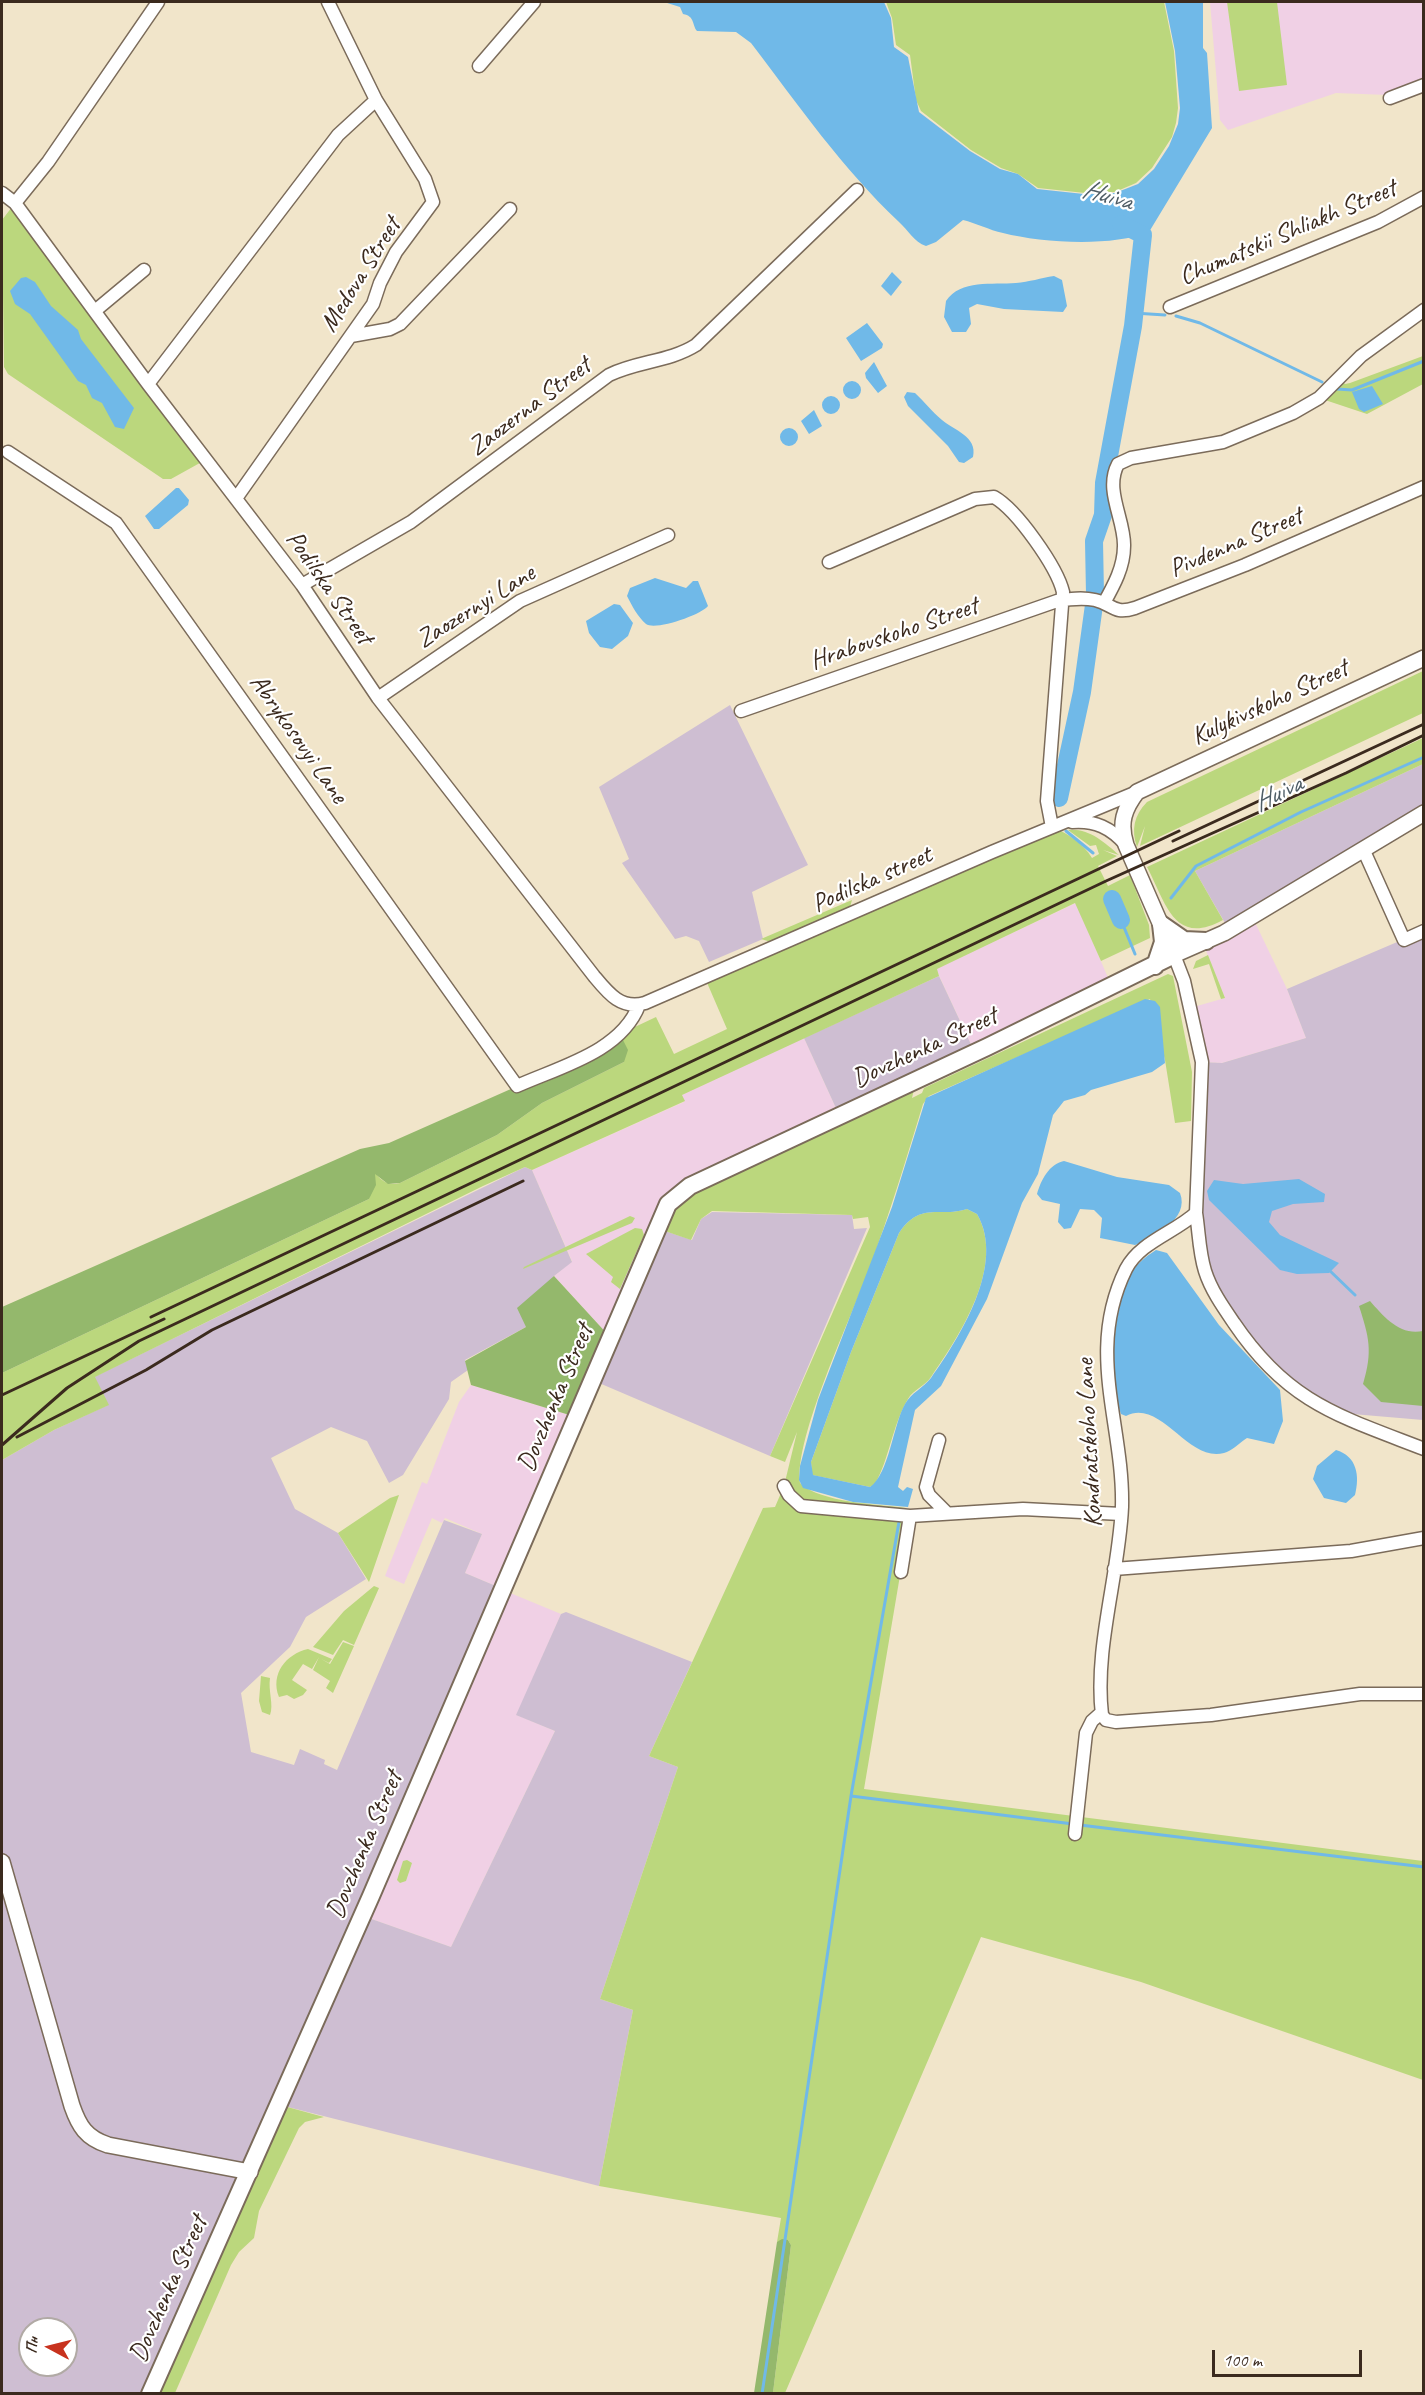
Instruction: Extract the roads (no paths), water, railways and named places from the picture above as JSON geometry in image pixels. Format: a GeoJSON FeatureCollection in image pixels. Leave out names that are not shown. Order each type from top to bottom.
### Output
{"type":"FeatureCollection","features":[{"type":"Feature","properties":{"kind":"main road"},"geometry":{"type":"LineString","coordinates":[[1161,924],[1184,940],[1206,941]]}},
{"type":"Feature","properties":{"kind":"main road"},"geometry":{"type":"LineString","coordinates":[[1155,966],[1162,942],[1161,924]]}},
{"type":"Feature","properties":{"kind":"main road","name":"Dovzhenka Street"},"geometry":{"type":"LineString","coordinates":[[150,2394],[250,2172],[668,1204],[690,1186],[1174,955]]}},
{"type":"Feature","properties":{"kind":"street"},"geometry":{"type":"LineString","coordinates":[[15,203],[48,162],[158,2]]}},
{"type":"Feature","properties":{"kind":"street","name":"Medova Street"},"geometry":{"type":"LineString","coordinates":[[237,497],[373,304],[380,283],[396,252],[433,202],[425,179],[376,100],[328,2]]}},
{"type":"Feature","properties":{"kind":"street"},"geometry":{"type":"LineString","coordinates":[[479,66],[534,2]]}},
{"type":"Feature","properties":{"kind":"street"},"geometry":{"type":"LineString","coordinates":[[1390,98],[1424,85]]}},
{"type":"Feature","properties":{"kind":"street"},"geometry":{"type":"LineString","coordinates":[[148,384],[338,135],[376,100]]}},
{"type":"Feature","properties":{"kind":"street","name":"Zaozerna Street"},"geometry":{"type":"LineString","coordinates":[[303,585],[411,522],[609,375],[622,369],[683,353],[696,345],[857,190]]}},
{"type":"Feature","properties":{"kind":"street","name":"Podilska Street"},"geometry":{"type":"LineString","coordinates":[[2,193],[15,203],[96,310],[148,384],[303,585],[378,698]]}},
{"type":"Feature","properties":{"kind":"street","name":"Chumatskii Shliakh Street"},"geometry":{"type":"LineString","coordinates":[[1170,307],[1395,214],[1424,197]]}},
{"type":"Feature","properties":{"kind":"street"},"geometry":{"type":"LineString","coordinates":[[351,336],[390,329],[400,324],[510,209]]}},
{"type":"Feature","properties":{"kind":"street"},"geometry":{"type":"LineString","coordinates":[[96,310],[144,270]]}},
{"type":"Feature","properties":{"kind":"street"},"geometry":{"type":"LineString","coordinates":[[1104,603],[1118,576],[1124,549],[1114,493],[1118,464],[1131,458],[1237,438],[1293,413],[1319,398],[1360,356],[1424,310]]}},
{"type":"Feature","properties":{"kind":"street","name":"Abrykosovyi Lane"},"geometry":{"type":"LineString","coordinates":[[8,452],[116,523],[517,1086],[602,1047],[628,1027],[639,1005]]}},
{"type":"Feature","properties":{"kind":"street","name":"Pivdenna Street"},"geometry":{"type":"LineString","coordinates":[[1063,600],[1087,599],[1104,603],[1117,611],[1136,608],[1245,565],[1424,488]]}},
{"type":"Feature","properties":{"kind":"street"},"geometry":{"type":"LineString","coordinates":[[829,562],[959,505],[983,497],[994,498],[1009,508],[1049,562],[1060,583],[1063,600],[1047,801],[1057,825],[1096,823],[1111,830],[1126,845]]}},
{"type":"Feature","properties":{"kind":"street","name":"Zaozernyi Lane"},"geometry":{"type":"LineString","coordinates":[[378,698],[520,601],[668,535]]}},
{"type":"Feature","properties":{"kind":"street","name":"Hrabovskoho Street"},"geometry":{"type":"LineString","coordinates":[[741,711],[1063,600]]}},
{"type":"Feature","properties":{"kind":"street","name":"Kulykivskoho Street"},"geometry":{"type":"LineString","coordinates":[[1137,792],[1424,658]]}},
{"type":"Feature","properties":{"kind":"street"},"geometry":{"type":"LineString","coordinates":[[378,698],[608,992],[622,1003],[639,1005]]}},
{"type":"Feature","properties":{"kind":"street"},"geometry":{"type":"LineString","coordinates":[[1137,792],[1123,816],[1122,828],[1126,845],[1184,981],[1202,1062],[1196,1213],[1201,1252],[1208,1278],[1237,1327],[1268,1366],[1292,1388],[1329,1412],[1424,1449]]}},
{"type":"Feature","properties":{"kind":"street","name":"Podilska street"},"geometry":{"type":"LineString","coordinates":[[639,1005],[1137,792]]}},
{"type":"Feature","properties":{"kind":"street","name":"Dovzhenka Street"},"geometry":{"type":"LineString","coordinates":[[1174,955],[1206,941],[1364,851],[1424,813]]}},
{"type":"Feature","properties":{"kind":"street"},"geometry":{"type":"LineString","coordinates":[[1364,851],[1404,940],[1424,931]]}},
{"type":"Feature","properties":{"kind":"street","name":"Kondratskoho Lane"},"geometry":{"type":"LineString","coordinates":[[1101,1713],[1103,1659],[1121,1514],[1107,1370],[1114,1308],[1126,1269],[1137,1253],[1196,1213]]}},
{"type":"Feature","properties":{"kind":"street"},"geometry":{"type":"LineString","coordinates":[[939,1440],[926,1487],[929,1495],[946,1512]]}},
{"type":"Feature","properties":{"kind":"street"},"geometry":{"type":"LineString","coordinates":[[784,1486],[789,1495],[801,1506],[910,1516],[1023,1509],[1121,1514]]}},
{"type":"Feature","properties":{"kind":"street"},"geometry":{"type":"LineString","coordinates":[[901,1572],[910,1516]]}},
{"type":"Feature","properties":{"kind":"street"},"geometry":{"type":"LineString","coordinates":[[1114,1569],[1351,1551],[1424,1538]]}},
{"type":"Feature","properties":{"kind":"street"},"geometry":{"type":"LineString","coordinates":[[1076,1826],[1086,1733],[1092,1721],[1101,1713],[1105,1720],[1116,1722],[1211,1714],[1360,1694],[1424,1694]]}},
{"type":"Feature","properties":{"kind":"street"},"geometry":{"type":"LineString","coordinates":[[2,1862],[75,2114],[86,2133],[94,2141],[108,2145],[250,2172]]}},
{"type":"Feature","properties":{"kind":"water"},"geometry":{"type":"Polygon","coordinates":[[[664,2],[884,2],[891,18],[894,47],[908,57],[919,112],[970,151],[1000,169],[1018,174],[1037,189],[1084,194],[1115,193],[1138,184],[1154,169],[1169,146],[1178,124],[1180,108],[1175,51],[1165,2],[1203,2],[1203,48],[1207,53],[1212,128],[1149,232],[1134,237],[1097,242],[1057,241],[1003,233],[963,220],[936,242],[926,246],[915,239],[859,180],[822,136],[751,43],[736,32],[697,31],[691,19],[683,14],[680,7],[664,2]]]}},
{"type":"Feature","properties":{"kind":"water"},"geometry":{"type":"Polygon","coordinates":[[[892,272],[902,282],[891,296],[881,286],[892,272]]]}},
{"type":"Feature","properties":{"kind":"water"},"geometry":{"type":"Polygon","coordinates":[[[1054,276],[1062,280],[1067,306],[1063,312],[1004,309],[977,304],[969,308],[971,324],[966,332],[952,332],[944,317],[946,301],[952,294],[968,286],[1021,282],[1054,276]]]}},
{"type":"Feature","properties":{"kind":"water"},"geometry":{"type":"Polygon","coordinates":[[[26,277],[35,282],[51,306],[78,330],[81,339],[134,408],[124,429],[115,427],[102,403],[92,398],[86,385],[78,381],[30,314],[15,304],[10,291],[21,278],[26,277]]]}},
{"type":"Feature","properties":{"kind":"water"},"geometry":{"type":"Polygon","coordinates":[[[867,323],[883,344],[882,348],[861,361],[846,338],[867,323]]]}},
{"type":"Feature","properties":{"kind":"water"},"geometry":{"type":"Polygon","coordinates":[[[874,362],[887,386],[878,393],[866,378],[865,373],[874,362]]]}},
{"type":"Feature","properties":{"kind":"water"},"geometry":{"type":"Polygon","coordinates":[[[852,381],[858,384],[861,390],[858,396],[852,399],[846,396],[843,390],[846,384],[852,381]]]}},
{"type":"Feature","properties":{"kind":"water"},"geometry":{"type":"Polygon","coordinates":[[[1372,386],[1383,404],[1364,412],[1359,409],[1352,392],[1372,386]]]}},
{"type":"Feature","properties":{"kind":"water"},"geometry":{"type":"Polygon","coordinates":[[[907,392],[915,393],[938,417],[964,434],[972,444],[973,457],[964,463],[959,462],[948,446],[908,406],[904,397],[907,392]]]}},
{"type":"Feature","properties":{"kind":"water"},"geometry":{"type":"Polygon","coordinates":[[[831,396],[837,399],[840,405],[837,411],[831,414],[825,411],[822,405],[825,399],[831,396]]]}},
{"type":"Feature","properties":{"kind":"water"},"geometry":{"type":"Polygon","coordinates":[[[814,410],[822,426],[809,434],[801,421],[814,410]]]}},
{"type":"Feature","properties":{"kind":"water"},"geometry":{"type":"Polygon","coordinates":[[[789,428],[795,431],[798,437],[795,443],[789,446],[783,443],[780,437],[783,431],[789,428]]]}},
{"type":"Feature","properties":{"kind":"water"},"geometry":{"type":"Polygon","coordinates":[[[176,488],[179,488],[189,500],[188,505],[159,529],[154,529],[145,516],[176,488]]]}},
{"type":"Feature","properties":{"kind":"water"},"geometry":{"type":"Polygon","coordinates":[[[655,578],[686,588],[693,581],[698,581],[708,606],[697,614],[678,621],[651,626],[646,624],[627,596],[630,588],[655,578]]]}},
{"type":"Feature","properties":{"kind":"water"},"geometry":{"type":"Polygon","coordinates":[[[614,604],[620,605],[633,623],[628,636],[612,649],[600,647],[589,633],[586,621],[614,604]]]}},
{"type":"Feature","properties":{"kind":"water"},"geometry":{"type":"Polygon","coordinates":[[[1145,999],[1155,1001],[1160,1007],[1165,1063],[1152,1072],[1091,1090],[1085,1095],[1064,1101],[1053,1115],[1038,1174],[1022,1203],[987,1299],[941,1386],[915,1410],[898,1487],[903,1491],[907,1487],[913,1489],[908,1507],[853,1502],[803,1488],[799,1480],[800,1466],[818,1400],[892,1207],[926,1098],[1145,999]],[[967,1209],[930,1212],[915,1217],[899,1233],[851,1352],[811,1462],[813,1475],[870,1487],[882,1472],[905,1404],[931,1378],[966,1321],[976,1299],[983,1277],[986,1255],[985,1234],[977,1214],[967,1209]]]}},
{"type":"Feature","properties":{"kind":"water"},"geometry":{"type":"Polygon","coordinates":[[[1064,1161],[1117,1177],[1169,1185],[1180,1193],[1182,1202],[1180,1211],[1168,1226],[1135,1245],[1100,1238],[1102,1218],[1094,1210],[1080,1209],[1071,1228],[1064,1229],[1058,1222],[1060,1204],[1042,1200],[1037,1194],[1046,1173],[1054,1165],[1064,1161]]]}},
{"type":"Feature","properties":{"kind":"water"},"geometry":{"type":"Polygon","coordinates":[[[1299,1179],[1325,1194],[1324,1202],[1293,1204],[1272,1211],[1269,1222],[1280,1235],[1339,1263],[1329,1273],[1297,1274],[1280,1270],[1209,1200],[1207,1191],[1214,1180],[1243,1184],[1299,1179]]]}},
{"type":"Feature","properties":{"kind":"water"},"geometry":{"type":"Polygon","coordinates":[[[1156,1250],[1167,1253],[1219,1325],[1280,1390],[1283,1421],[1274,1444],[1247,1438],[1227,1452],[1211,1454],[1198,1449],[1163,1422],[1151,1416],[1139,1413],[1126,1416],[1121,1414],[1117,1400],[1114,1364],[1114,1344],[1120,1306],[1124,1289],[1132,1272],[1141,1261],[1156,1250]]]}},
{"type":"Feature","properties":{"kind":"water"},"geometry":{"type":"Polygon","coordinates":[[[1336,1450],[1349,1457],[1357,1474],[1355,1495],[1346,1503],[1324,1498],[1313,1479],[1317,1466],[1336,1450]]]}},
{"type":"Feature","properties":{"kind":"waterway","name":"Huiva"},"geometry":{"type":"LineString","coordinates":[[1095,594],[1094,541],[1103,515],[1104,483],[1133,326],[1143,235],[1121,224]]}},
{"type":"Feature","properties":{"kind":"waterway"},"geometry":{"type":"LineString","coordinates":[[1134,313],[1165,315]]}},
{"type":"Feature","properties":{"kind":"waterway"},"geometry":{"type":"LineString","coordinates":[[1176,316],[1200,323],[1322,382]]}},
{"type":"Feature","properties":{"kind":"waterway"},"geometry":{"type":"LineString","coordinates":[[1337,389],[1352,390],[1424,361]]}},
{"type":"Feature","properties":{"kind":"waterway","name":"Huiva"},"geometry":{"type":"LineString","coordinates":[[1059,798],[1082,692],[1094,605]]}},
{"type":"Feature","properties":{"kind":"waterway","name":"Huiva"},"geometry":{"type":"LineString","coordinates":[[1171,898],[1196,866],[1301,812],[1424,757]]}},
{"type":"Feature","properties":{"kind":"waterway"},"geometry":{"type":"LineString","coordinates":[[1066,831],[1093,853]]}},
{"type":"Feature","properties":{"kind":"waterway","name":"Huiva"},"geometry":{"type":"LineString","coordinates":[[1112,899],[1121,920]]}},
{"type":"Feature","properties":{"kind":"waterway"},"geometry":{"type":"LineString","coordinates":[[1121,920],[1135,954]]}},
{"type":"Feature","properties":{"kind":"waterway"},"geometry":{"type":"LineString","coordinates":[[1328,1269],[1355,1295]]}},
{"type":"Feature","properties":{"kind":"waterway"},"geometry":{"type":"LineString","coordinates":[[762,2394],[851,1796],[899,1522]]}},
{"type":"Feature","properties":{"kind":"waterway"},"geometry":{"type":"LineString","coordinates":[[851,1796],[1073,1824]]}},
{"type":"Feature","properties":{"kind":"waterway"},"geometry":{"type":"LineString","coordinates":[[1080,1825],[1424,1867]]}},
{"type":"Feature","properties":{"kind":"railway"},"geometry":{"type":"LineString","coordinates":[[1173,841],[1424,724]]}},
{"type":"Feature","properties":{"kind":"railway"},"geometry":{"type":"LineString","coordinates":[[2,1445],[67,1388],[139,1341],[1106,881],[1346,773],[1424,735]]}},
{"type":"Feature","properties":{"kind":"railway"},"geometry":{"type":"LineString","coordinates":[[151,1317],[1179,831]]}},
{"type":"Feature","properties":{"kind":"railway"},"geometry":{"type":"LineString","coordinates":[[17,1437],[146,1370],[212,1330],[523,1181]]}},
{"type":"Feature","properties":{"kind":"railway"},"geometry":{"type":"LineString","coordinates":[[2,1395],[164,1319]]}}]}
